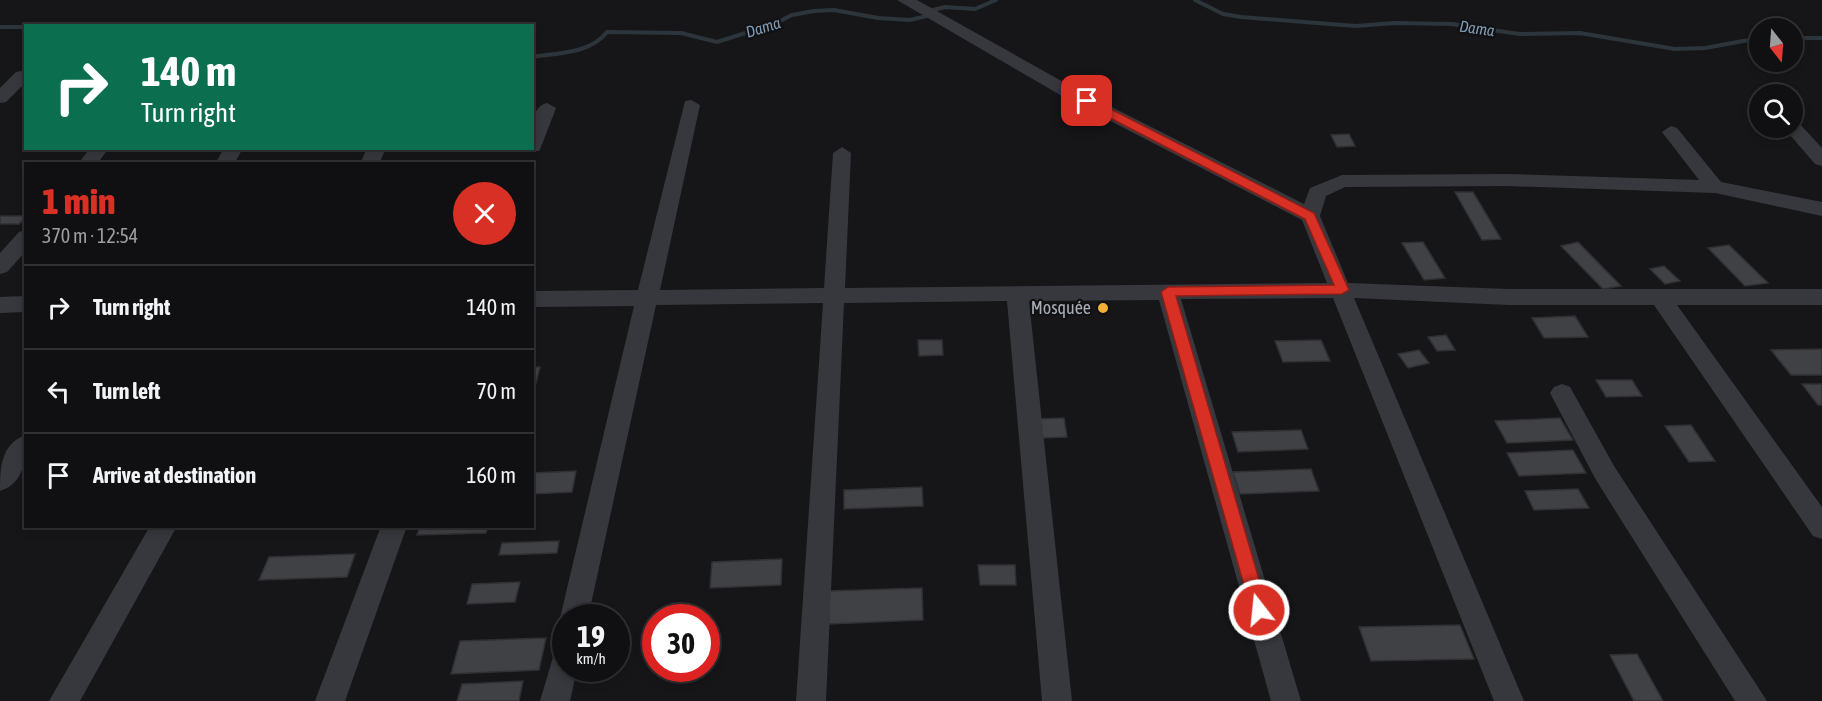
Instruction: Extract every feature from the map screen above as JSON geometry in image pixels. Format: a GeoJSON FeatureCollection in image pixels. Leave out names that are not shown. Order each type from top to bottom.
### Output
{"type":"FeatureCollection","features":[{"type":"Feature","properties":{"kind":"street"},"geometry":{"type":"LineString","coordinates":[[905,0],[942,23],[1068,92],[1310,216],[1509,701]]}},
{"type":"Feature","properties":{"kind":"street"},"geometry":{"type":"LineString","coordinates":[[0,98],[22,76]]}},
{"type":"Feature","properties":{"kind":"street"},"geometry":{"type":"LineString","coordinates":[[577,604],[691,105]]}},
{"type":"Feature","properties":{"kind":"street"},"geometry":{"type":"LineString","coordinates":[[534,143],[547,108]]}},
{"type":"Feature","properties":{"kind":"street"},"geometry":{"type":"LineString","coordinates":[[1671,132],[1715,188]]}},
{"type":"Feature","properties":{"kind":"street"},"geometry":{"type":"LineString","coordinates":[[1803,138],[1822,160]]}},
{"type":"Feature","properties":{"kind":"street"},"geometry":{"type":"LineString","coordinates":[[89,162],[98,150]]}},
{"type":"Feature","properties":{"kind":"street"},"geometry":{"type":"LineString","coordinates":[[811,701],[836,295],[842,153]]}},
{"type":"Feature","properties":{"kind":"street"},"geometry":{"type":"LineString","coordinates":[[1310,216],[1317,192],[1342,181],[1507,180],[1715,188],[1822,209]]}},
{"type":"Feature","properties":{"kind":"street"},"geometry":{"type":"LineString","coordinates":[[0,267],[24,239]]}},
{"type":"Feature","properties":{"kind":"street"},"geometry":{"type":"LineString","coordinates":[[534,299],[1342,290],[1509,297],[1659,296],[1820,300]]}},
{"type":"Feature","properties":{"kind":"street"},"geometry":{"type":"LineString","coordinates":[[1168,292],[1286,701]]}},
{"type":"Feature","properties":{"kind":"street"},"geometry":{"type":"LineString","coordinates":[[1017,293],[1057,701]]}},
{"type":"Feature","properties":{"kind":"street"},"geometry":{"type":"LineString","coordinates":[[1659,296],[1822,528]]}},
{"type":"Feature","properties":{"kind":"street"},"geometry":{"type":"LineString","coordinates":[[0,305],[24,304]]}},
{"type":"Feature","properties":{"kind":"street"},"geometry":{"type":"LineString","coordinates":[[1562,393],[1605,473],[1752,701]]}},
{"type":"Feature","properties":{"kind":"street"},"geometry":{"type":"LineString","coordinates":[[0,482],[24,448]]}},
{"type":"Feature","properties":{"kind":"street"},"geometry":{"type":"LineString","coordinates":[[63,701],[164,528]]}},
{"type":"Feature","properties":{"kind":"street"},"geometry":{"type":"LineString","coordinates":[[330,701],[392,528]]}},
{"type":"Feature","properties":{"kind":"street"},"geometry":{"type":"LineString","coordinates":[[555,701],[560,682]]}},
{"type":"Feature","properties":{"kind":"building"},"geometry":{"type":"Polygon","coordinates":[[[1349,134],[1355,146],[1337,147],[1331,135],[1349,134]]]}},
{"type":"Feature","properties":{"kind":"building"},"geometry":{"type":"Polygon","coordinates":[[[1455,192],[1473,192],[1501,239],[1482,240],[1455,192]]]}},
{"type":"Feature","properties":{"kind":"building"},"geometry":{"type":"Polygon","coordinates":[[[0,216],[24,216],[19,224],[0,224],[0,216]]]}},
{"type":"Feature","properties":{"kind":"building"},"geometry":{"type":"Polygon","coordinates":[[[1423,242],[1445,278],[1424,280],[1402,243],[1423,242]]]}},
{"type":"Feature","properties":{"kind":"building"},"geometry":{"type":"Polygon","coordinates":[[[1578,242],[1621,286],[1603,289],[1561,246],[1578,242]]]}},
{"type":"Feature","properties":{"kind":"building"},"geometry":{"type":"Polygon","coordinates":[[[1729,245],[1768,283],[1745,286],[1708,248],[1729,245]]]}},
{"type":"Feature","properties":{"kind":"building"},"geometry":{"type":"Polygon","coordinates":[[[1664,266],[1680,281],[1665,284],[1650,269],[1664,266]]]}},
{"type":"Feature","properties":{"kind":"building"},"geometry":{"type":"Polygon","coordinates":[[[1575,316],[1588,337],[1544,338],[1532,318],[1575,316]]]}},
{"type":"Feature","properties":{"kind":"building"},"geometry":{"type":"Polygon","coordinates":[[[1446,335],[1455,350],[1437,351],[1428,337],[1446,335]]]}},
{"type":"Feature","properties":{"kind":"building"},"geometry":{"type":"Polygon","coordinates":[[[918,340],[942,340],[943,355],[919,356],[918,340]]]}},
{"type":"Feature","properties":{"kind":"building"},"geometry":{"type":"Polygon","coordinates":[[[1321,340],[1330,361],[1283,362],[1275,341],[1321,340]]]}},
{"type":"Feature","properties":{"kind":"building"},"geometry":{"type":"Polygon","coordinates":[[[1822,349],[1822,375],[1791,375],[1771,350],[1822,349]]]}},
{"type":"Feature","properties":{"kind":"building"},"geometry":{"type":"Polygon","coordinates":[[[1419,350],[1429,363],[1408,368],[1398,354],[1419,350]]]}},
{"type":"Feature","properties":{"kind":"building"},"geometry":{"type":"Polygon","coordinates":[[[534,367],[540,367],[536,383],[534,383],[534,367]]]}},
{"type":"Feature","properties":{"kind":"building"},"geometry":{"type":"Polygon","coordinates":[[[1596,380],[1632,380],[1642,396],[1606,397],[1596,380]]]}},
{"type":"Feature","properties":{"kind":"building"},"geometry":{"type":"Polygon","coordinates":[[[1802,384],[1822,384],[1822,405],[1818,405],[1802,384]]]}},
{"type":"Feature","properties":{"kind":"building"},"geometry":{"type":"Polygon","coordinates":[[[1064,418],[1067,437],[1042,438],[1039,419],[1064,418]]]}},
{"type":"Feature","properties":{"kind":"building"},"geometry":{"type":"Polygon","coordinates":[[[1560,418],[1573,440],[1507,443],[1495,421],[1560,418]]]}},
{"type":"Feature","properties":{"kind":"building"},"geometry":{"type":"Polygon","coordinates":[[[1691,425],[1715,461],[1689,462],[1665,426],[1691,425]]]}},
{"type":"Feature","properties":{"kind":"building"},"geometry":{"type":"Polygon","coordinates":[[[1301,430],[1308,449],[1238,452],[1232,432],[1301,430]]]}},
{"type":"Feature","properties":{"kind":"building"},"geometry":{"type":"Polygon","coordinates":[[[1573,450],[1586,473],[1519,476],[1507,453],[1573,450]]]}},
{"type":"Feature","properties":{"kind":"building"},"geometry":{"type":"Polygon","coordinates":[[[1311,469],[1319,491],[1240,494],[1233,472],[1311,469]]]}},
{"type":"Feature","properties":{"kind":"building"},"geometry":{"type":"Polygon","coordinates":[[[576,471],[572,492],[534,494],[534,473],[576,471]]]}},
{"type":"Feature","properties":{"kind":"building"},"geometry":{"type":"Polygon","coordinates":[[[922,487],[923,506],[844,509],[844,490],[922,487]]]}},
{"type":"Feature","properties":{"kind":"building"},"geometry":{"type":"Polygon","coordinates":[[[1578,489],[1589,508],[1534,510],[1525,491],[1578,489]]]}},
{"type":"Feature","properties":{"kind":"building"},"geometry":{"type":"Polygon","coordinates":[[[419,528],[487,528],[486,533],[417,535],[419,528]]]}},
{"type":"Feature","properties":{"kind":"building"},"geometry":{"type":"Polygon","coordinates":[[[559,541],[557,553],[499,555],[502,543],[559,541]]]}},
{"type":"Feature","properties":{"kind":"building"},"geometry":{"type":"Polygon","coordinates":[[[355,554],[347,577],[259,580],[269,557],[355,554]]]}},
{"type":"Feature","properties":{"kind":"building"},"geometry":{"type":"Polygon","coordinates":[[[782,559],[781,585],[710,588],[712,562],[782,559]]]}},
{"type":"Feature","properties":{"kind":"building"},"geometry":{"type":"Polygon","coordinates":[[[978,565],[1015,565],[1016,585],[980,585],[978,565]]]}},
{"type":"Feature","properties":{"kind":"building"},"geometry":{"type":"Polygon","coordinates":[[[520,582],[515,602],[467,604],[472,584],[520,582]]]}},
{"type":"Feature","properties":{"kind":"building"},"geometry":{"type":"Polygon","coordinates":[[[922,588],[923,620],[829,624],[829,591],[922,588]]]}},
{"type":"Feature","properties":{"kind":"building"},"geometry":{"type":"Polygon","coordinates":[[[1460,625],[1474,659],[1371,661],[1359,627],[1460,625]]]}},
{"type":"Feature","properties":{"kind":"building"},"geometry":{"type":"Polygon","coordinates":[[[546,638],[539,670],[451,674],[460,641],[546,638]]]}},
{"type":"Feature","properties":{"kind":"building"},"geometry":{"type":"Polygon","coordinates":[[[1637,654],[1663,701],[1634,701],[1610,655],[1637,654]]]}},
{"type":"Feature","properties":{"kind":"building"},"geometry":{"type":"Polygon","coordinates":[[[523,681],[519,701],[457,701],[462,684],[523,681]]]}},
{"type":"Feature","properties":{"kind":"waterway","name":"Dama"},"geometry":{"type":"LineString","coordinates":[[534,57],[582,49],[592,45],[607,32],[681,33],[717,42],[774,24],[792,15],[814,11],[834,10],[878,18],[910,20],[927,16],[933,10],[945,7],[975,9],[996,0]]}},
{"type":"Feature","properties":{"kind":"waterway","name":"Dama"},"geometry":{"type":"LineString","coordinates":[[1195,0],[1223,14],[1241,17],[1355,26],[1395,23],[1452,24],[1519,34],[1580,33],[1675,49],[1705,48],[1749,40]]}},
{"type":"Feature","properties":{"kind":"waterway","name":"Dama"},"geometry":{"type":"LineString","coordinates":[[0,27],[24,27]]}},
{"type":"Feature","properties":{"kind":"waterway","name":"Dama"},"geometry":{"type":"LineString","coordinates":[[1803,38],[1822,38]]}},
{"type":"Feature","properties":{"kind":"place","name":"Mosquée"},"geometry":{"type":"Point","coordinates":[1103,308]}},
{"type":"Feature","properties":{"kind":"route"},"geometry":{"type":"LineString","coordinates":[[1087,101],[1310,216],[1342,290],[1168,292],[1259,610]]}}]}
